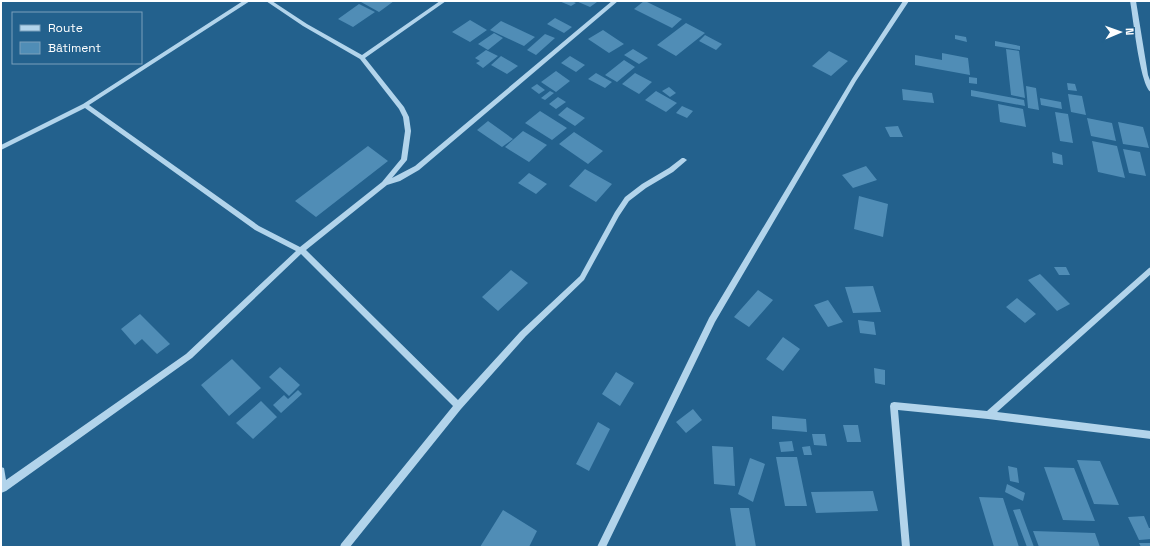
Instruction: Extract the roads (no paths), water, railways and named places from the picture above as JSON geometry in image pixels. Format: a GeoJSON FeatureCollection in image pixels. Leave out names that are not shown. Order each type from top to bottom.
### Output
{"type":"FeatureCollection","features":[{"type":"Feature","properties":{"kind":"street"},"geometry":{"type":"LineString","coordinates":[[1,148],[85,105],[247,1]]}},
{"type":"Feature","properties":{"kind":"street"},"geometry":{"type":"LineString","coordinates":[[2,488],[189,356],[301,250],[384,184],[404,160],[408,131],[406,117],[402,108],[362,58],[305,25],[269,1]]}},
{"type":"Feature","properties":{"kind":"street"},"geometry":{"type":"LineString","coordinates":[[362,58],[443,1]]}},
{"type":"Feature","properties":{"kind":"street"},"geometry":{"type":"LineString","coordinates":[[384,184],[398,179],[417,168],[615,1]]}},
{"type":"Feature","properties":{"kind":"street"},"geometry":{"type":"LineString","coordinates":[[601,547],[712,320],[854,80],[906,1]]}},
{"type":"Feature","properties":{"kind":"street"},"geometry":{"type":"LineString","coordinates":[[1133,1],[1145,75],[1151,90]]}},
{"type":"Feature","properties":{"kind":"street"},"geometry":{"type":"LineString","coordinates":[[85,105],[257,228],[301,250],[458,406]]}},
{"type":"Feature","properties":{"kind":"street"},"geometry":{"type":"LineString","coordinates":[[344,547],[458,406],[523,334],[582,278],[626,199],[684,160]]}},
{"type":"Feature","properties":{"kind":"street"},"geometry":{"type":"LineString","coordinates":[[988,415],[1151,270]]}},
{"type":"Feature","properties":{"kind":"street"},"geometry":{"type":"LineString","coordinates":[[906,547],[894,406],[988,415],[1151,435]]}},
{"type":"Feature","properties":{"kind":"street"},"geometry":{"type":"LineString","coordinates":[[1,471],[2,488]]}}]}
